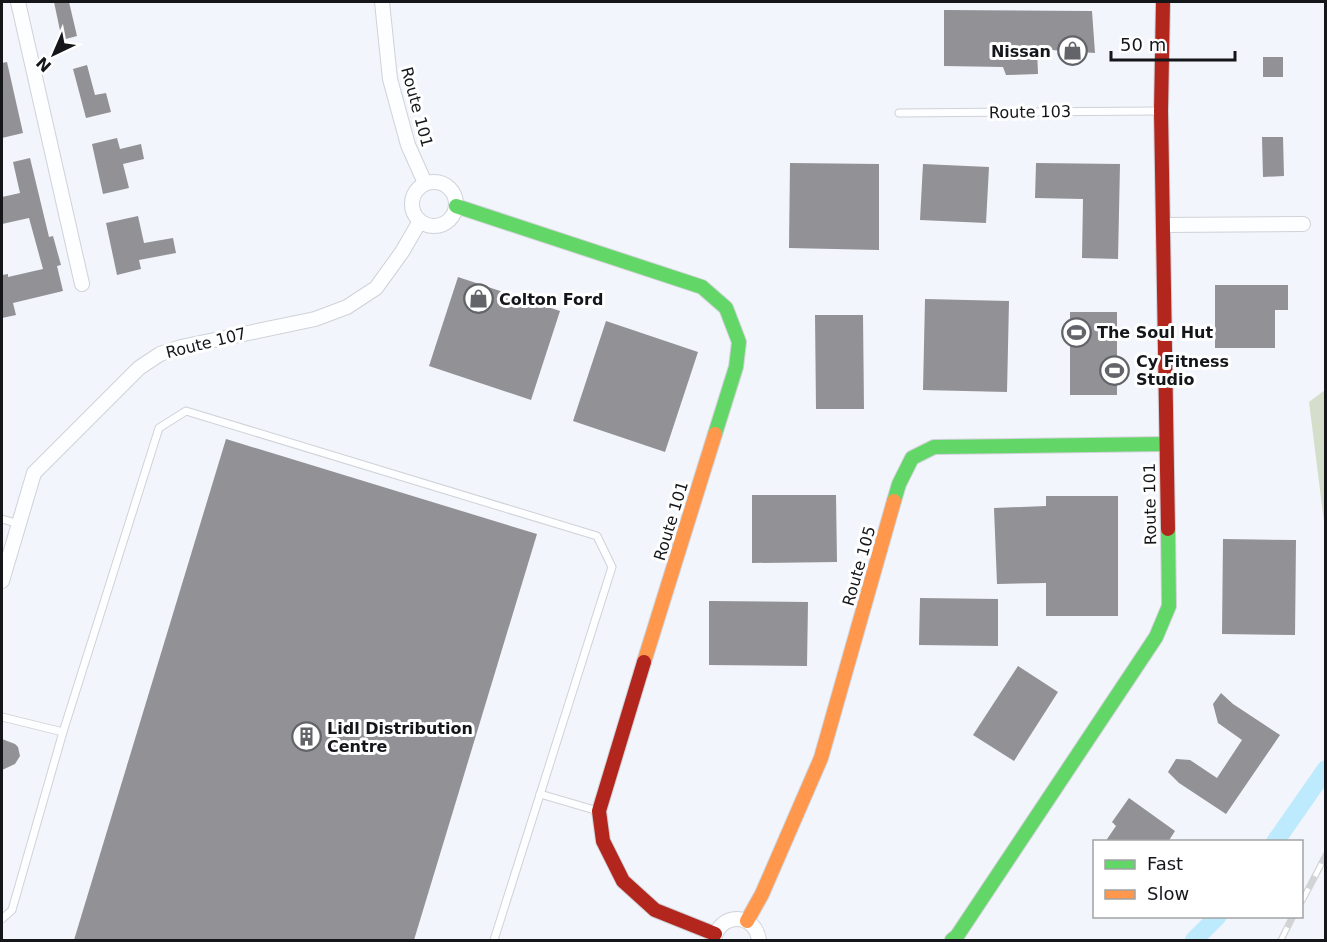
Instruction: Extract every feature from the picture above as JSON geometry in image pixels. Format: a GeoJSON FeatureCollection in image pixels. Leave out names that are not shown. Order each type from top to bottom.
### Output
{"type":"FeatureCollection","features":[{"type":"Feature","properties":{"kind":"street"},"geometry":{"type":"LineString","coordinates":[[18,2],[82,284]]}},
{"type":"Feature","properties":{"kind":"street","name":"Route 101"},"geometry":{"type":"LineString","coordinates":[[382,2],[390,80],[408,145],[425,183]]}},
{"type":"Feature","properties":{"kind":"street","name":"Route 101"},"geometry":{"type":"LineString","coordinates":[[952,940],[957,936],[1156,637],[1169,606],[1161,111],[1163,2]]}},
{"type":"Feature","properties":{"kind":"street"},"geometry":{"type":"LineString","coordinates":[[438,182],[450,188],[454,193],[456,206],[451,218],[440,225],[420,221],[413,208],[414,194],[425,183],[438,182]]}},
{"type":"Feature","properties":{"kind":"street","name":"Route 101"},"geometry":{"type":"LineString","coordinates":[[456,206],[702,287],[726,308],[739,342],[735,367],[599,811],[603,841],[623,882],[655,910],[715,937],[719,927],[725,922],[732,919],[747,921]]}},
{"type":"Feature","properties":{"kind":"street","name":"Route 107"},"geometry":{"type":"LineString","coordinates":[[2,581],[34,473],[139,368],[160,354],[181,346],[315,319],[347,307],[376,288],[402,252],[420,221]]}},
{"type":"Feature","properties":{"kind":"street"},"geometry":{"type":"LineString","coordinates":[[1163,225],[1304,224]]}},
{"type":"Feature","properties":{"kind":"street","name":"Route 105"},"geometry":{"type":"LineString","coordinates":[[747,921],[762,894],[821,758],[899,484],[912,458],[934,447],[1166,444]]}},
{"type":"Feature","properties":{"kind":"street"},"geometry":{"type":"LineString","coordinates":[[747,921],[757,931],[759,940]]}},
{"type":"Feature","properties":{"kind":"lane","name":"Route 103"},"geometry":{"type":"LineString","coordinates":[[898,113],[1161,111]]}},
{"type":"Feature","properties":{"kind":"lane"},"geometry":{"type":"LineString","coordinates":[[2,919],[12,910],[63,732],[159,428],[186,411],[597,536],[612,567],[494,940]]}},
{"type":"Feature","properties":{"kind":"lane"},"geometry":{"type":"LineString","coordinates":[[2,519],[19,524]]}},
{"type":"Feature","properties":{"kind":"lane"},"geometry":{"type":"LineString","coordinates":[[2,717],[63,732]]}},
{"type":"Feature","properties":{"kind":"lane"},"geometry":{"type":"LineString","coordinates":[[540,794],[599,811]]}},
{"type":"Feature","properties":{"kind":"green space"},"geometry":{"type":"Polygon","coordinates":[[[1325,390],[1325,530],[1309,402],[1325,390]]]}},
{"type":"Feature","properties":{"kind":"building"},"geometry":{"type":"Polygon","coordinates":[[[54,2],[69,2],[77,36],[62,40],[54,2]]]}},
{"type":"Feature","properties":{"kind":"building"},"geometry":{"type":"Polygon","coordinates":[[[944,10],[1092,11],[1095,53],[1037,49],[1038,74],[1006,75],[1003,67],[944,66],[944,10]]]}},
{"type":"Feature","properties":{"kind":"building"},"geometry":{"type":"Polygon","coordinates":[[[1263,57],[1283,57],[1283,77],[1263,77],[1263,57]]]}},
{"type":"Feature","properties":{"kind":"building"},"geometry":{"type":"Polygon","coordinates":[[[7,62],[23,133],[2,138],[2,63],[7,62]]]}},
{"type":"Feature","properties":{"kind":"building"},"geometry":{"type":"Polygon","coordinates":[[[87,65],[95,95],[106,93],[111,112],[86,118],[73,69],[87,65]]]}},
{"type":"Feature","properties":{"kind":"building"},"geometry":{"type":"Polygon","coordinates":[[[1262,137],[1283,137],[1284,176],[1263,177],[1262,137]]]}},
{"type":"Feature","properties":{"kind":"building"},"geometry":{"type":"Polygon","coordinates":[[[117,138],[120,149],[141,144],[144,159],[123,164],[129,188],[103,194],[92,144],[117,138]]]}},
{"type":"Feature","properties":{"kind":"building"},"geometry":{"type":"Polygon","coordinates":[[[30,158],[49,237],[53,236],[61,265],[57,266],[63,291],[13,303],[16,315],[2,318],[2,275],[8,274],[8,277],[43,269],[29,218],[2,224],[2,197],[20,193],[13,162],[30,158]]]}},
{"type":"Feature","properties":{"kind":"building"},"geometry":{"type":"Polygon","coordinates":[[[790,163],[879,164],[879,250],[789,248],[790,163]]]}},
{"type":"Feature","properties":{"kind":"building"},"geometry":{"type":"Polygon","coordinates":[[[1036,163],[1120,164],[1118,259],[1082,258],[1083,199],[1035,198],[1036,163]]]}},
{"type":"Feature","properties":{"kind":"building"},"geometry":{"type":"Polygon","coordinates":[[[923,164],[989,167],[986,223],[920,220],[923,164]]]}},
{"type":"Feature","properties":{"kind":"building"},"geometry":{"type":"Polygon","coordinates":[[[138,216],[144,243],[173,238],[176,253],[139,260],[141,269],[117,275],[106,223],[138,216]]]}},
{"type":"Feature","properties":{"kind":"building"},"geometry":{"type":"Polygon","coordinates":[[[458,277],[560,311],[531,400],[429,366],[458,277]]]}},
{"type":"Feature","properties":{"kind":"building"},"geometry":{"type":"Polygon","coordinates":[[[1215,285],[1288,285],[1288,310],[1275,310],[1275,348],[1215,348],[1215,285]]]}},
{"type":"Feature","properties":{"kind":"building"},"geometry":{"type":"Polygon","coordinates":[[[925,299],[1009,301],[1007,392],[923,390],[925,299]]]}},
{"type":"Feature","properties":{"kind":"building"},"geometry":{"type":"Polygon","coordinates":[[[1070,312],[1117,312],[1117,395],[1070,395],[1070,312]]]}},
{"type":"Feature","properties":{"kind":"building"},"geometry":{"type":"Polygon","coordinates":[[[815,315],[863,315],[864,409],[816,409],[815,315]]]}},
{"type":"Feature","properties":{"kind":"building"},"geometry":{"type":"Polygon","coordinates":[[[606,321],[698,352],[665,452],[573,421],[606,321]]]}},
{"type":"Feature","properties":{"kind":"building","name":"Lidl Distribution Centre"},"geometry":{"type":"Polygon","coordinates":[[[226,439],[537,534],[414,940],[74,940],[226,439]]]}},
{"type":"Feature","properties":{"kind":"building"},"geometry":{"type":"Polygon","coordinates":[[[752,495],[836,495],[837,562],[752,563],[752,495]]]}},
{"type":"Feature","properties":{"kind":"building"},"geometry":{"type":"Polygon","coordinates":[[[1046,496],[1118,496],[1118,616],[1046,616],[1046,583],[997,584],[994,508],[1046,506],[1046,496]]]}},
{"type":"Feature","properties":{"kind":"building"},"geometry":{"type":"Polygon","coordinates":[[[1223,539],[1296,540],[1295,635],[1222,634],[1223,539]]]}},
{"type":"Feature","properties":{"kind":"building"},"geometry":{"type":"Polygon","coordinates":[[[920,598],[998,599],[998,646],[919,645],[920,598]]]}},
{"type":"Feature","properties":{"kind":"building"},"geometry":{"type":"Polygon","coordinates":[[[709,601],[808,602],[807,666],[709,665],[709,601]]]}},
{"type":"Feature","properties":{"kind":"building"},"geometry":{"type":"Polygon","coordinates":[[[1018,666],[1058,692],[1014,761],[973,735],[1018,666]]]}},
{"type":"Feature","properties":{"kind":"building"},"geometry":{"type":"Polygon","coordinates":[[[1221,693],[1233,704],[1280,735],[1226,814],[1179,783],[1168,772],[1176,759],[1190,760],[1217,778],[1242,740],[1218,723],[1213,704],[1221,693]]]}},
{"type":"Feature","properties":{"kind":"building"},"geometry":{"type":"Polygon","coordinates":[[[2,739],[15,744],[20,756],[15,764],[2,770],[2,739]]]}},
{"type":"Feature","properties":{"kind":"building"},"geometry":{"type":"Polygon","coordinates":[[[1129,798],[1175,831],[1169,840],[1106,840],[1116,826],[1112,822],[1129,798]]]}},
{"type":"Feature","properties":{"kind":"waterway"},"geometry":{"type":"LineString","coordinates":[[1276,840],[1326,769]]}},
{"type":"Feature","properties":{"kind":"waterway"},"geometry":{"type":"LineString","coordinates":[[1194,940],[1216,918]]}},
{"type":"Feature","properties":{"kind":"railway"},"geometry":{"type":"LineString","coordinates":[[1303,899],[1326,855]]}},
{"type":"Feature","properties":{"kind":"railway"},"geometry":{"type":"LineString","coordinates":[[1281,940],[1292,918]]}},
{"type":"Feature","properties":{"kind":"traffic: fast"},"geometry":{"type":"LineString","coordinates":[[456,206],[702,287],[726,308],[739,342],[736,367],[715,434]]}},
{"type":"Feature","properties":{"kind":"traffic: fast"},"geometry":{"type":"LineString","coordinates":[[894,501],[899,484],[912,458],[934,447],[1166,444]]}},
{"type":"Feature","properties":{"kind":"traffic: fast"},"geometry":{"type":"LineString","coordinates":[[952,940],[957,936],[1156,637],[1169,606],[1168,529]]}},
{"type":"Feature","properties":{"kind":"traffic: slow"},"geometry":{"type":"LineString","coordinates":[[644,662],[715,434]]}},
{"type":"Feature","properties":{"kind":"traffic: slow"},"geometry":{"type":"LineString","coordinates":[[747,921],[762,894],[821,758],[894,501]]}},
{"type":"Feature","properties":{"kind":"traffic: jam"},"geometry":{"type":"LineString","coordinates":[[1163,2],[1161,111],[1168,529]]}},
{"type":"Feature","properties":{"kind":"traffic: jam"},"geometry":{"type":"LineString","coordinates":[[644,662],[599,811],[603,841],[623,881],[655,910],[715,934]]}},
{"type":"Feature","properties":{"kind":"place","name":"Nissan"},"geometry":{"type":"Point","coordinates":[1072,51]}},
{"type":"Feature","properties":{"kind":"place","name":"Colton Ford"},"geometry":{"type":"Point","coordinates":[478,299]}},
{"type":"Feature","properties":{"kind":"place","name":"The Soul Hut"},"geometry":{"type":"Point","coordinates":[1076,332]}},
{"type":"Feature","properties":{"kind":"place","name":"Cy Fitness Studio"},"geometry":{"type":"Point","coordinates":[1115,370]}},
{"type":"Feature","properties":{"kind":"place","name":"Lidl Distribution Centre"},"geometry":{"type":"Point","coordinates":[306,737]}}]}
